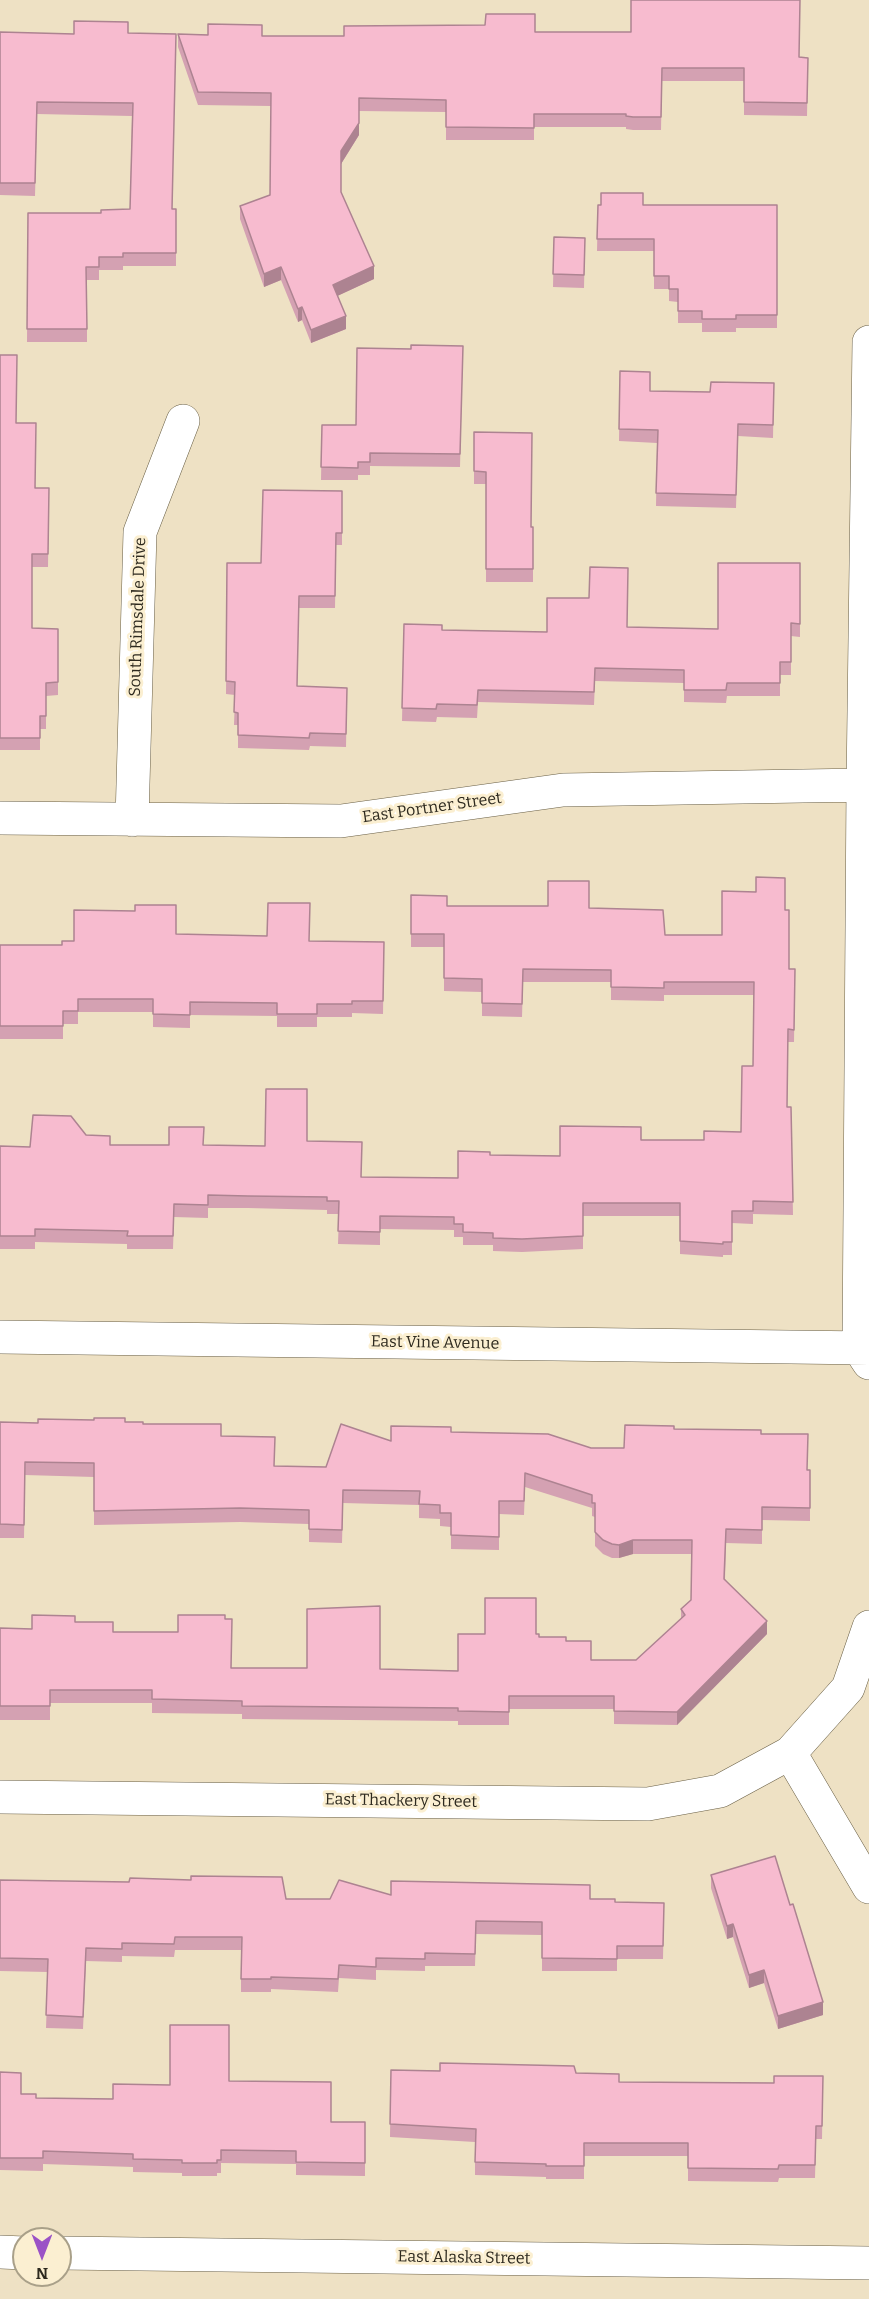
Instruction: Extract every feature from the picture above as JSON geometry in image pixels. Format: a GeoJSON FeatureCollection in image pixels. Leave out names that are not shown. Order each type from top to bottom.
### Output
{"type":"FeatureCollection","features":[{"type":"Feature","properties":{"kind":"street"},"geometry":{"type":"LineString","coordinates":[[866,1353],[863,785],[869,342]]}},
{"type":"Feature","properties":{"kind":"street","name":"South Rimsdale Drive"},"geometry":{"type":"LineString","coordinates":[[132,820],[140,532],[183,421]]}},
{"type":"Feature","properties":{"kind":"street","name":"East Portner Street"},"geometry":{"type":"LineString","coordinates":[[0,818],[341,821],[563,790],[863,785]]}},
{"type":"Feature","properties":{"kind":"street","name":"East Vine Avenue"},"geometry":{"type":"LineString","coordinates":[[0,1337],[866,1353]]}},
{"type":"Feature","properties":{"kind":"street","name":"East Thackery Street"},"geometry":{"type":"LineString","coordinates":[[0,1797],[648,1804],[720,1791],[790,1753],[848,1688],[869,1627]]}},
{"type":"Feature","properties":{"kind":"street"},"geometry":{"type":"LineString","coordinates":[[790,1753],[869,1887]]}},
{"type":"Feature","properties":{"kind":"street","name":"East Alaska Street"},"geometry":{"type":"LineString","coordinates":[[72,2253],[869,2263]]}},
{"type":"Feature","properties":{"kind":"building"},"geometry":{"type":"Polygon","coordinates":[[[631,0],[800,0],[799,57],[808,58],[807,103],[744,102],[744,68],[662,68],[661,117],[633,117],[626,116],[626,114],[534,114],[534,128],[446,127],[446,100],[359,98],[359,123],[341,151],[341,192],[374,266],[333,285],[346,316],[311,330],[302,307],[298,309],[281,267],[264,274],[240,206],[270,195],[271,93],[198,92],[178,34],[208,35],[208,24],[262,25],[262,36],[344,36],[344,26],[485,25],[486,14],[535,14],[535,32],[631,32],[631,0]]]}},
{"type":"Feature","properties":{"kind":"building"},"geometry":{"type":"Polygon","coordinates":[[[74,21],[128,22],[128,33],[176,34],[172,209],[176,209],[176,253],[123,253],[123,257],[99,257],[99,267],[86,267],[87,329],[27,329],[28,213],[101,213],[101,210],[130,209],[133,103],[37,102],[35,183],[0,183],[0,32],[74,34],[74,21]]]}},
{"type":"Feature","properties":{"kind":"building"},"geometry":{"type":"Polygon","coordinates":[[[601,193],[643,193],[643,205],[777,205],[777,315],[736,315],[736,319],[702,319],[702,311],[678,311],[678,289],[669,289],[669,276],[654,276],[654,239],[597,239],[598,205],[601,205],[601,193]]]}},
{"type":"Feature","properties":{"kind":"building"},"geometry":{"type":"Polygon","coordinates":[[[554,237],[585,238],[584,275],[553,274],[554,237]]]}},
{"type":"Feature","properties":{"kind":"building"},"geometry":{"type":"Polygon","coordinates":[[[411,345],[463,346],[460,454],[370,453],[370,462],[358,462],[358,468],[321,467],[322,425],[356,425],[357,348],[411,349],[411,345]]]}},
{"type":"Feature","properties":{"kind":"building"},"geometry":{"type":"Polygon","coordinates":[[[0,355],[17,355],[16,423],[36,423],[35,488],[49,488],[48,554],[32,554],[32,628],[58,629],[58,682],[46,683],[46,716],[40,716],[40,738],[0,738],[0,355]]]}},
{"type":"Feature","properties":{"kind":"building"},"geometry":{"type":"Polygon","coordinates":[[[620,371],[650,372],[650,391],[710,392],[711,382],[774,383],[773,425],[738,424],[736,495],[656,493],[658,430],[619,429],[620,371]]]}},
{"type":"Feature","properties":{"kind":"building"},"geometry":{"type":"Polygon","coordinates":[[[474,432],[532,433],[533,569],[486,569],[486,472],[474,471],[474,432]]]}},
{"type":"Feature","properties":{"kind":"building"},"geometry":{"type":"Polygon","coordinates":[[[263,490],[342,491],[342,533],[336,533],[335,596],[299,596],[297,686],[347,688],[346,734],[310,733],[309,738],[238,735],[238,713],[234,712],[235,682],[226,681],[227,563],[261,563],[263,490]]]}},
{"type":"Feature","properties":{"kind":"building"},"geometry":{"type":"Polygon","coordinates":[[[718,563],[800,563],[800,624],[791,623],[791,662],[780,662],[780,683],[727,683],[726,690],[684,690],[684,670],[595,668],[594,692],[478,690],[477,705],[437,704],[436,709],[402,708],[404,624],[442,625],[442,630],[547,632],[547,598],[589,598],[590,567],[628,568],[627,627],[718,629],[718,563]]]}},
{"type":"Feature","properties":{"kind":"building"},"geometry":{"type":"Polygon","coordinates":[[[756,877],[785,878],[785,910],[789,910],[789,969],[795,969],[794,1030],[788,1029],[787,1107],[791,1107],[793,1202],[753,1201],[753,1211],[732,1211],[732,1242],[723,1242],[723,1244],[680,1241],[680,1203],[583,1203],[583,1236],[522,1239],[493,1238],[493,1233],[463,1232],[463,1224],[454,1224],[454,1217],[380,1216],[380,1232],[338,1231],[339,1201],[327,1201],[327,1197],[208,1195],[208,1205],[174,1204],[173,1236],[127,1236],[128,1231],[35,1229],[35,1236],[0,1236],[0,1146],[30,1147],[33,1115],[71,1116],[86,1135],[110,1136],[110,1145],[169,1145],[169,1127],[204,1127],[203,1145],[265,1146],[266,1089],[307,1089],[307,1141],[362,1142],[361,1177],[458,1178],[458,1151],[490,1152],[490,1155],[560,1156],[560,1126],[641,1127],[641,1140],[704,1140],[704,1131],[741,1132],[742,1066],[753,1066],[754,982],[664,982],[664,988],[611,987],[611,970],[523,969],[522,1004],[482,1003],[482,979],[444,978],[444,934],[411,934],[411,895],[447,896],[447,906],[548,906],[548,881],[589,881],[589,908],[663,910],[665,935],[722,935],[722,891],[756,892],[756,877]]]}},
{"type":"Feature","properties":{"kind":"building"},"geometry":{"type":"Polygon","coordinates":[[[268,903],[310,903],[309,941],[384,942],[383,1001],[317,1004],[317,1014],[277,1014],[277,1003],[190,1002],[190,1015],[153,1014],[153,999],[78,999],[78,1011],[63,1011],[63,1026],[0,1026],[0,945],[62,945],[62,941],[74,941],[74,910],[135,911],[135,905],[176,905],[176,934],[267,936],[268,903]]]}},
{"type":"Feature","properties":{"kind":"building"},"geometry":{"type":"Polygon","coordinates":[[[94,1418],[125,1418],[125,1422],[143,1422],[143,1424],[221,1424],[221,1436],[275,1437],[274,1466],[326,1467],[341,1424],[391,1441],[391,1426],[451,1427],[451,1432],[548,1434],[591,1448],[624,1448],[625,1425],[674,1426],[674,1429],[761,1430],[761,1434],[808,1434],[807,1470],[810,1470],[810,1508],[762,1507],[762,1530],[726,1529],[724,1579],[767,1621],[677,1712],[614,1711],[614,1696],[509,1696],[509,1712],[458,1711],[458,1708],[242,1706],[242,1701],[152,1699],[152,1690],[50,1690],[50,1706],[0,1706],[0,1628],[32,1629],[32,1615],[75,1616],[75,1622],[113,1622],[113,1632],[178,1632],[178,1615],[225,1615],[225,1619],[232,1619],[231,1668],[307,1668],[307,1609],[380,1606],[380,1669],[458,1671],[458,1634],[485,1634],[485,1598],[536,1598],[536,1634],[539,1634],[539,1637],[566,1637],[566,1641],[591,1641],[591,1660],[636,1660],[685,1615],[681,1609],[691,1600],[692,1540],[633,1540],[619,1545],[612,1544],[603,1540],[595,1532],[595,1503],[592,1503],[592,1495],[525,1473],[524,1501],[499,1501],[499,1537],[451,1535],[451,1513],[440,1513],[440,1505],[419,1504],[420,1491],[343,1490],[342,1530],[309,1529],[309,1510],[240,1508],[94,1511],[94,1463],[25,1462],[24,1525],[0,1524],[0,1422],[38,1423],[38,1419],[94,1420],[94,1418]]]}},
{"type":"Feature","properties":{"kind":"building"},"geometry":{"type":"Polygon","coordinates":[[[775,1856],[790,1905],[793,1904],[823,2002],[778,2016],[764,1970],[749,1975],[733,1924],[727,1926],[711,1875],[775,1856]]]}},
{"type":"Feature","properties":{"kind":"building"},"geometry":{"type":"Polygon","coordinates":[[[191,1876],[282,1877],[286,1899],[330,1899],[339,1880],[391,1895],[391,1881],[590,1885],[590,1899],[664,1903],[663,1946],[617,1946],[617,1959],[542,1958],[542,1922],[476,1921],[475,1954],[425,1953],[425,1959],[376,1958],[376,1967],[339,1965],[338,1979],[271,1977],[271,1979],[241,1979],[242,1937],[175,1937],[174,1944],[122,1943],[122,1949],[86,1948],[83,2017],[46,2015],[48,1959],[0,1958],[0,1880],[129,1882],[130,1878],[191,1880],[191,1876]]]}},
{"type":"Feature","properties":{"kind":"building"},"geometry":{"type":"Polygon","coordinates":[[[170,2025],[229,2025],[229,2081],[331,2082],[331,2122],[365,2122],[365,2163],[296,2162],[296,2151],[221,2150],[221,2160],[217,2160],[217,2163],[133,2159],[133,2154],[43,2151],[43,2158],[0,2158],[0,2072],[21,2073],[21,2094],[36,2094],[36,2098],[113,2099],[113,2084],[170,2085],[170,2025]]]}},
{"type":"Feature","properties":{"kind":"building"},"geometry":{"type":"Polygon","coordinates":[[[440,2063],[574,2066],[576,2073],[619,2074],[619,2082],[774,2083],[774,2076],[823,2076],[822,2126],[816,2126],[815,2165],[779,2165],[778,2169],[688,2168],[688,2143],[584,2143],[584,2166],[475,2162],[476,2129],[390,2124],[391,2070],[440,2071],[440,2063]]]}}]}
